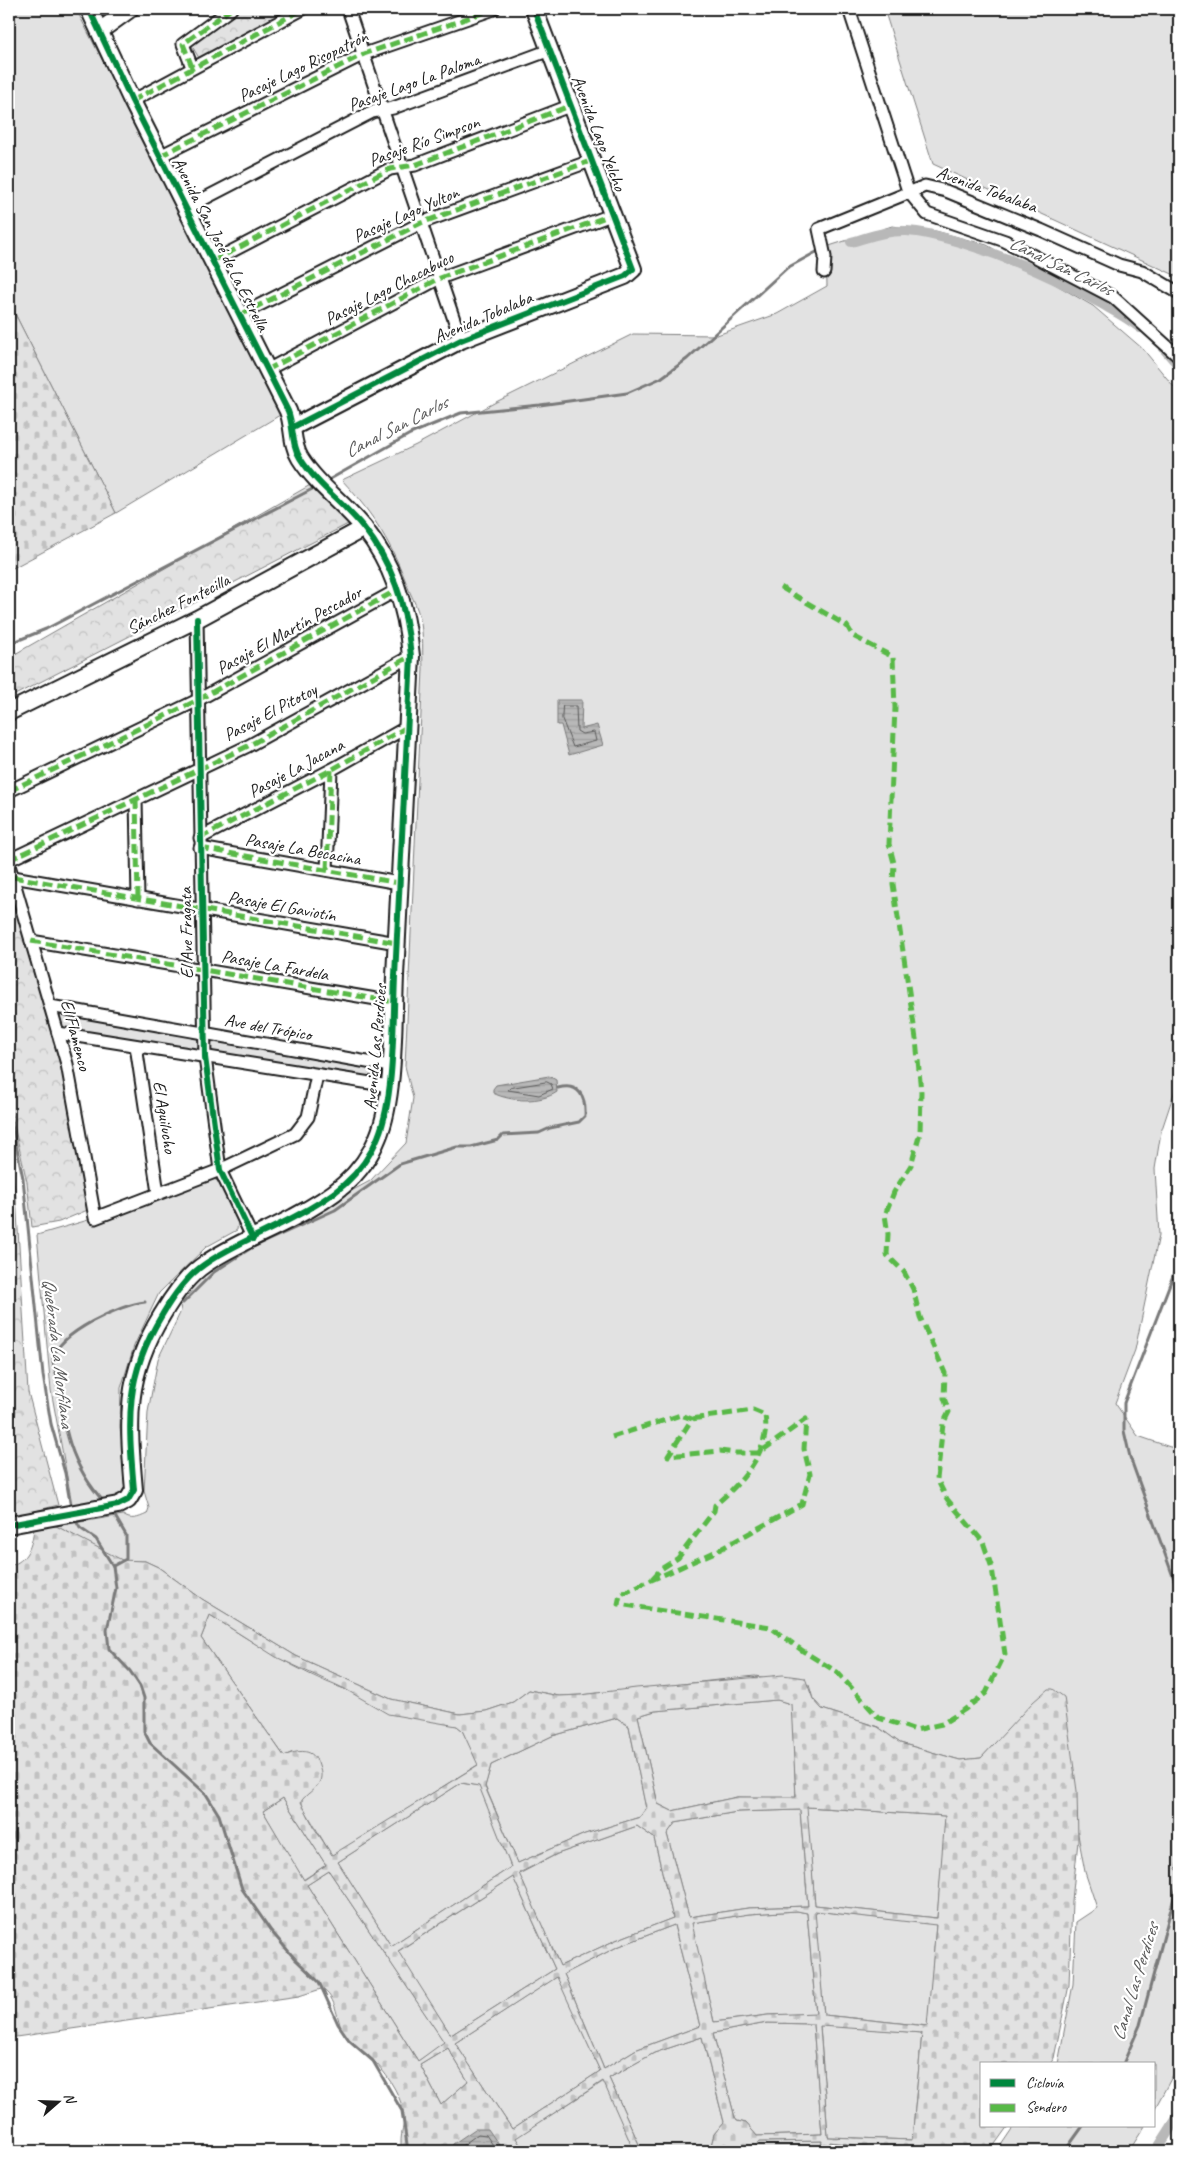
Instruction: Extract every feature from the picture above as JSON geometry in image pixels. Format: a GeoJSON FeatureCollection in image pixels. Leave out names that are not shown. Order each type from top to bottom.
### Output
{"type":"FeatureCollection","features":[{"type":"Feature","properties":{"kind":"street","name":"Avenida San José de La Estrella"},"geometry":{"type":"LineString","coordinates":[[90,9],[132,101],[268,370],[294,427],[295,446],[300,459],[326,489]]}},
{"type":"Feature","properties":{"kind":"street"},"geometry":{"type":"LineString","coordinates":[[101,30],[130,9]]}},
{"type":"Feature","properties":{"kind":"street"},"geometry":{"type":"LineString","coordinates":[[192,68],[183,44],[231,9]]}},
{"type":"Feature","properties":{"kind":"street"},"geometry":{"type":"LineString","coordinates":[[132,101],[304,9]]}},
{"type":"Feature","properties":{"kind":"street"},"geometry":{"type":"LineString","coordinates":[[348,9],[461,340]]}},
{"type":"Feature","properties":{"kind":"street","name":"Pasaje Lago Risopatrón"},"geometry":{"type":"LineString","coordinates":[[160,156],[364,54],[494,9]]}},
{"type":"Feature","properties":{"kind":"street","name":"Avenida Lago Yelcho"},"geometry":{"type":"LineString","coordinates":[[534,9],[634,269]]}},
{"type":"Feature","properties":{"kind":"street"},"geometry":{"type":"LineString","coordinates":[[849,9],[908,191],[927,214],[1005,241],[1113,297],[1179,357]]}},
{"type":"Feature","properties":{"kind":"street","name":"Pasaje Lago La Paloma"},"geometry":{"type":"LineString","coordinates":[[186,208],[372,112],[383,110],[550,50]]}},
{"type":"Feature","properties":{"kind":"street","name":"Pasaje Río Simpson"},"geometry":{"type":"LineString","coordinates":[[213,261],[387,170],[416,165],[572,105]]}},
{"type":"Feature","properties":{"kind":"street","name":"Pasaje Lago Yulton"},"geometry":{"type":"LineString","coordinates":[[240,315],[421,223],[593,160]]}},
{"type":"Feature","properties":{"kind":"street","name":"Avenida Tobalaba"},"geometry":{"type":"LineString","coordinates":[[824,272],[825,257],[820,229],[908,191],[925,186],[946,192],[1120,265],[1142,271],[1179,293]]}},
{"type":"Feature","properties":{"kind":"street","name":"Pasaje Lago Chacabuco"},"geometry":{"type":"LineString","coordinates":[[268,370],[440,278],[614,214]]}},
{"type":"Feature","properties":{"kind":"street","name":"Avenida Tobalaba"},"geometry":{"type":"LineString","coordinates":[[294,427],[461,340],[625,276],[634,269]]}},
{"type":"Feature","properties":{"kind":"street","name":"Avenida Las Perdices"},"geometry":{"type":"LineString","coordinates":[[9,1525],[122,1504],[132,1494],[129,1431],[133,1383],[140,1359],[153,1330],[168,1304],[202,1266],[221,1254],[320,1204],[351,1180],[367,1159],[379,1136],[386,1111],[390,1066],[411,656],[408,627],[398,590],[383,557],[364,528],[326,489]]}},
{"type":"Feature","properties":{"kind":"street","name":"Sánchez Fontecilla"},"geometry":{"type":"LineString","coordinates":[[9,712],[197,619],[364,528]]}},
{"type":"Feature","properties":{"kind":"street","name":"Pasaje El Martín Pescador"},"geometry":{"type":"LineString","coordinates":[[9,791],[198,700],[398,590]]}},
{"type":"Feature","properties":{"kind":"street","name":"El Ave Fragata"},"geometry":{"type":"LineString","coordinates":[[197,619],[203,1033],[205,1057],[220,1170],[253,1238]]}},
{"type":"Feature","properties":{"kind":"street","name":"Pasaje El Pitotoy"},"geometry":{"type":"LineString","coordinates":[[9,860],[260,739],[411,656]]}},
{"type":"Feature","properties":{"kind":"street","name":"Pasaje La Jacana"},"geometry":{"type":"LineString","coordinates":[[200,843],[407,728]]}},
{"type":"Feature","properties":{"kind":"street"},"geometry":{"type":"LineString","coordinates":[[326,870],[331,770]]}},
{"type":"Feature","properties":{"kind":"street"},"geometry":{"type":"LineString","coordinates":[[136,799],[138,898]]}},
{"type":"Feature","properties":{"kind":"street","name":"Pasaje La Becacina"},"geometry":{"type":"LineString","coordinates":[[200,843],[326,870],[400,883]]}},
{"type":"Feature","properties":{"kind":"street","name":"El Flamenco"},"geometry":{"type":"LineString","coordinates":[[9,864],[58,1033],[72,1091],[95,1218],[158,1194]]}},
{"type":"Feature","properties":{"kind":"street","name":"Pasaje El Gaviotín"},"geometry":{"type":"LineString","coordinates":[[12,877],[397,943]]}},
{"type":"Feature","properties":{"kind":"street","name":"Pasaje La Fardela"},"geometry":{"type":"LineString","coordinates":[[31,941],[394,1002]]}},
{"type":"Feature","properties":{"kind":"street","name":"Ave del Trópico"},"geometry":{"type":"LineString","coordinates":[[50,1006],[390,1066]]}},
{"type":"Feature","properties":{"kind":"street"},"geometry":{"type":"LineString","coordinates":[[58,1033],[388,1086]]}},
{"type":"Feature","properties":{"kind":"street","name":"El Aguilucho"},"geometry":{"type":"LineString","coordinates":[[136,1046],[158,1194]]}},
{"type":"Feature","properties":{"kind":"street"},"geometry":{"type":"LineString","coordinates":[[158,1194],[220,1170],[295,1134],[308,1117],[317,1075]]}},
{"type":"Feature","properties":{"kind":"green space"},"geometry":{"type":"Polygon","coordinates":[[[9,9],[76,9],[260,367],[280,415],[116,513],[9,302],[9,9]]]}},
{"type":"Feature","properties":{"kind":"green space"},"geometry":{"type":"Polygon","coordinates":[[[237,9],[294,9],[199,58],[189,41],[237,9]]]}},
{"type":"Feature","properties":{"kind":"green space"},"geometry":{"type":"Polygon","coordinates":[[[884,9],[1179,9],[1179,277],[933,164],[884,9]]]}},
{"type":"Feature","properties":{"kind":"green space"},"geometry":{"type":"Polygon","coordinates":[[[892,226],[936,231],[987,245],[1093,306],[1143,349],[1179,393],[1179,1078],[1161,1132],[1155,1169],[1159,1235],[1135,1350],[1115,1403],[1138,1436],[1170,1447],[1179,1448],[1179,1856],[1176,1869],[1179,1872],[1179,2064],[1156,2106],[1156,2062],[1058,2062],[1073,1984],[1076,1922],[1097,1908],[1085,1872],[1073,1808],[1017,1721],[981,1758],[960,1760],[900,1743],[878,1727],[822,1709],[813,1699],[809,1685],[755,1676],[581,1695],[559,1696],[529,1690],[513,1702],[486,1711],[460,1714],[391,1699],[296,1656],[202,1599],[158,1567],[145,1561],[122,1561],[56,1526],[123,1515],[135,1518],[147,1514],[149,1508],[144,1491],[148,1412],[158,1359],[181,1311],[178,1293],[208,1267],[370,1181],[406,1143],[413,1098],[405,1066],[423,669],[422,631],[417,608],[389,544],[373,518],[342,480],[416,445],[496,402],[633,334],[717,335],[777,314],[827,286],[826,247],[892,226]]]}},
{"type":"Feature","properties":{"kind":"green space"},"geometry":{"type":"Polygon","coordinates":[[[9,302],[116,513],[9,570],[9,302]]]}},
{"type":"Feature","properties":{"kind":"green space"},"geometry":{"type":"Polygon","coordinates":[[[312,484],[348,524],[9,698],[9,661],[15,654],[312,484]]]}},
{"type":"Feature","properties":{"kind":"green space"},"geometry":{"type":"Polygon","coordinates":[[[9,882],[66,1083],[90,1209],[59,1222],[32,1227],[27,1182],[9,1103],[9,882]]]}},
{"type":"Feature","properties":{"kind":"green space"},"geometry":{"type":"Polygon","coordinates":[[[53,1013],[376,1065],[374,1082],[59,1031],[53,1013]]]}},
{"type":"Feature","properties":{"kind":"green space"},"geometry":{"type":"Polygon","coordinates":[[[9,1147],[16,1197],[28,1392],[58,1505],[9,1518],[9,1147]]]}},
{"type":"Feature","properties":{"kind":"green space"},"geometry":{"type":"Polygon","coordinates":[[[209,1176],[219,1182],[238,1222],[237,1230],[206,1247],[159,1293],[134,1346],[121,1388],[120,1428],[128,1486],[125,1496],[73,1509],[51,1390],[37,1235],[95,1218],[209,1176]]]}},
{"type":"Feature","properties":{"kind":"green space"},"geometry":{"type":"Polygon","coordinates":[[[56,1526],[122,1560],[145,1561],[158,1567],[202,1599],[296,1656],[391,1699],[460,1714],[486,1711],[513,1702],[529,1690],[559,1696],[581,1695],[636,1688],[783,1675],[805,1678],[813,1699],[822,1709],[878,1727],[900,1743],[960,1760],[981,1758],[1033,1702],[1048,1689],[1053,1689],[1064,1697],[1077,1791],[1078,1841],[1072,1901],[1069,1985],[1054,2058],[1051,2062],[980,2062],[980,2128],[1007,2128],[990,2151],[897,2151],[830,2142],[828,2151],[820,2151],[822,2141],[758,2142],[755,2151],[701,2151],[711,2146],[714,2134],[724,2122],[702,2037],[654,2053],[609,2078],[642,2151],[634,2151],[603,2081],[516,2138],[524,2151],[402,2151],[401,2139],[404,2115],[395,2089],[376,2063],[345,2036],[331,1997],[321,1989],[299,1996],[9,2038],[9,1566],[25,1556],[32,1540],[34,1528],[56,1526]],[[210,1615],[201,1638],[284,1756],[305,1752],[317,1760],[321,1773],[320,1781],[301,1802],[315,1829],[332,1855],[478,1765],[462,1730],[457,1726],[388,1714],[345,1689],[276,1657],[210,1615]],[[777,1700],[655,1711],[638,1716],[658,1804],[672,1811],[737,1797],[796,1797],[791,1704],[777,1700]],[[617,1718],[552,1736],[491,1765],[485,1787],[518,1863],[585,1834],[640,1817],[646,1809],[629,1726],[617,1718]],[[461,1783],[338,1862],[391,1946],[511,1867],[479,1786],[461,1783]],[[283,1798],[263,1811],[304,1880],[326,1865],[283,1798]],[[807,1807],[815,1905],[937,1918],[945,1816],[807,1807]],[[800,1810],[737,1812],[675,1823],[667,1834],[689,1917],[748,1908],[808,1906],[800,1810]],[[637,1826],[557,1854],[519,1873],[560,1966],[616,1940],[673,1918],[654,1838],[637,1826]],[[329,1871],[307,1885],[418,2061],[444,2042],[329,1871]],[[513,1877],[398,1951],[451,2035],[555,1969],[513,1877]],[[797,1911],[749,1914],[692,1923],[714,2022],[768,2015],[816,2013],[807,1913],[797,1911]],[[815,1911],[824,2015],[927,2026],[936,1925],[815,1911]],[[674,1925],[617,1947],[564,1974],[604,2069],[635,2050],[700,2026],[674,1925]],[[557,1977],[455,2043],[512,2129],[600,2071],[557,1977]],[[767,2023],[713,2033],[737,2121],[746,2123],[757,2136],[822,2134],[813,2024],[767,2023]],[[820,2026],[828,2137],[912,2140],[922,2033],[820,2026]],[[448,2048],[420,2065],[441,2105],[468,2081],[448,2048]]]}},
{"type":"Feature","properties":{"kind":"green space"},"geometry":{"type":"Polygon","coordinates":[[[210,1615],[276,1656],[326,1682],[457,1726],[462,1730],[479,1764],[332,1856],[302,1805],[302,1799],[312,1790],[293,1752],[284,1756],[201,1638],[210,1615]]]}},
{"type":"Feature","properties":{"kind":"green space"},"geometry":{"type":"Polygon","coordinates":[[[777,1700],[792,1704],[796,1798],[737,1797],[672,1811],[658,1804],[638,1716],[655,1711],[777,1700]]]}},
{"type":"Feature","properties":{"kind":"green space"},"geometry":{"type":"Polygon","coordinates":[[[617,1718],[629,1726],[646,1808],[640,1817],[585,1834],[518,1863],[485,1786],[491,1765],[552,1736],[617,1718]]]}},
{"type":"Feature","properties":{"kind":"green space"},"geometry":{"type":"Polygon","coordinates":[[[461,1783],[480,1786],[511,1867],[391,1946],[338,1862],[461,1783]]]}},
{"type":"Feature","properties":{"kind":"green space"},"geometry":{"type":"Polygon","coordinates":[[[283,1798],[326,1865],[303,1880],[263,1811],[283,1798]]]}},
{"type":"Feature","properties":{"kind":"green space"},"geometry":{"type":"Polygon","coordinates":[[[806,1807],[946,1816],[937,1918],[815,1905],[806,1807]]]}},
{"type":"Feature","properties":{"kind":"green space"},"geometry":{"type":"Polygon","coordinates":[[[800,1810],[808,1906],[748,1908],[689,1917],[667,1834],[675,1823],[737,1812],[800,1810]]]}},
{"type":"Feature","properties":{"kind":"green space"},"geometry":{"type":"Polygon","coordinates":[[[637,1826],[654,1838],[673,1918],[616,1940],[560,1966],[519,1874],[557,1854],[637,1826]]]}},
{"type":"Feature","properties":{"kind":"green space"},"geometry":{"type":"Polygon","coordinates":[[[329,1871],[445,2043],[418,2061],[307,1885],[329,1871]]]}},
{"type":"Feature","properties":{"kind":"green space"},"geometry":{"type":"Polygon","coordinates":[[[513,1877],[555,1969],[451,2035],[397,1952],[513,1877]]]}},
{"type":"Feature","properties":{"kind":"green space"},"geometry":{"type":"Polygon","coordinates":[[[797,1911],[807,1913],[816,2014],[768,2015],[714,2022],[691,1923],[749,1914],[797,1911]]]}},
{"type":"Feature","properties":{"kind":"green space"},"geometry":{"type":"Polygon","coordinates":[[[814,1911],[936,1924],[928,2026],[824,2015],[814,1911]]]}},
{"type":"Feature","properties":{"kind":"green space"},"geometry":{"type":"Polygon","coordinates":[[[674,1925],[700,2026],[635,2050],[604,2069],[564,1974],[617,1947],[674,1925]]]}},
{"type":"Feature","properties":{"kind":"green space"},"geometry":{"type":"Polygon","coordinates":[[[558,1976],[600,2071],[512,2129],[455,2043],[558,1976]]]}},
{"type":"Feature","properties":{"kind":"green space"},"geometry":{"type":"Polygon","coordinates":[[[767,2023],[813,2024],[822,2134],[757,2136],[746,2123],[737,2121],[735,2118],[713,2033],[767,2023]]]}},
{"type":"Feature","properties":{"kind":"green space"},"geometry":{"type":"Polygon","coordinates":[[[820,2025],[922,2033],[912,2140],[828,2137],[820,2025]]]}},
{"type":"Feature","properties":{"kind":"green space"},"geometry":{"type":"Polygon","coordinates":[[[702,2037],[724,2122],[714,2134],[711,2146],[701,2151],[642,2151],[609,2078],[654,2053],[702,2037]]]}},
{"type":"Feature","properties":{"kind":"green space"},"geometry":{"type":"Polygon","coordinates":[[[448,2048],[468,2081],[441,2105],[420,2065],[448,2048]]]}},
{"type":"Feature","properties":{"kind":"green space"},"geometry":{"type":"Polygon","coordinates":[[[604,2081],[634,2151],[524,2151],[515,2138],[604,2081]]]}},
{"type":"Feature","properties":{"kind":"green space"},"geometry":{"type":"Polygon","coordinates":[[[1013,2128],[1144,2128],[1129,2151],[997,2151],[1013,2128]]]}},
{"type":"Feature","properties":{"kind":"green space"},"geometry":{"type":"Polygon","coordinates":[[[822,2141],[820,2151],[755,2151],[758,2142],[822,2141]]]}},
{"type":"Feature","properties":{"kind":"green space"},"geometry":{"type":"Polygon","coordinates":[[[829,2142],[897,2151],[828,2151],[829,2142]]]}},
{"type":"Feature","properties":{"kind":"water"},"geometry":{"type":"Polygon","coordinates":[[[557,700],[582,700],[581,729],[597,725],[603,745],[569,755],[561,725],[557,725],[557,700]]]}},
{"type":"Feature","properties":{"kind":"water"},"geometry":{"type":"Polygon","coordinates":[[[549,1076],[556,1080],[557,1092],[550,1096],[534,1100],[517,1100],[493,1093],[496,1085],[549,1076]]]}},
{"type":"Feature","properties":{"kind":"water"},"geometry":{"type":"Polygon","coordinates":[[[475,2129],[488,2129],[503,2151],[450,2151],[453,2144],[475,2129]]]}},
{"type":"Feature","properties":{"kind":"waterway","name":"Canal San Carlos"},"geometry":{"type":"LineString","coordinates":[[851,242],[879,234],[900,231],[926,234],[959,242],[995,254],[1048,276],[1130,320],[1140,328]]}},
{"type":"Feature","properties":{"kind":"waterway","name":"Canal San Carlos"},"geometry":{"type":"LineString","coordinates":[[325,482],[410,434],[461,413],[540,405],[627,393],[661,378],[687,359],[787,268],[820,250]]}},
{"type":"Feature","properties":{"kind":"waterway","name":"Canal San Carlos"},"geometry":{"type":"LineString","coordinates":[[1164,349],[1179,366]]}},
{"type":"Feature","properties":{"kind":"waterway","name":"Canal San Carlos"},"geometry":{"type":"LineString","coordinates":[[9,644],[46,629],[318,486]]}},
{"type":"Feature","properties":{"kind":"waterway"},"geometry":{"type":"LineString","coordinates":[[183,1303],[214,1272],[251,1248],[335,1210],[400,1164],[457,1147],[471,1147],[498,1140],[503,1135],[539,1133],[550,1128],[579,1122],[585,1116],[583,1098],[580,1093],[572,1087],[558,1088]]}},
{"type":"Feature","properties":{"kind":"waterway","name":"Quebrada La Morfilana"},"geometry":{"type":"LineString","coordinates":[[9,1111],[23,1178],[43,1375],[51,1424],[65,1473],[71,1508]]}},
{"type":"Feature","properties":{"kind":"waterway"},"geometry":{"type":"LineString","coordinates":[[1179,1260],[1124,1403],[1124,1431],[1130,1457],[1179,1593]]}},
{"type":"Feature","properties":{"kind":"waterway"},"geometry":{"type":"LineString","coordinates":[[105,1503],[83,1474],[70,1444],[62,1412],[53,1358],[58,1348],[67,1339],[92,1321],[121,1308],[145,1302]]}},
{"type":"Feature","properties":{"kind":"waterway"},"geometry":{"type":"LineString","coordinates":[[112,1511],[126,1535],[126,1559],[113,1566]]}},
{"type":"Feature","properties":{"kind":"waterway","name":"Quebrada La Morfilana"},"geometry":{"type":"LineString","coordinates":[[76,1521],[80,1528],[96,1539],[113,1566],[116,1588],[107,1630],[109,1649],[130,1671],[140,1686],[144,1698],[144,1731],[150,1743],[206,1794],[219,1815],[242,1889],[271,1931],[296,1960],[319,1982],[338,2024],[349,2040],[373,2061],[402,2111],[408,2151]]}},
{"type":"Feature","properties":{"kind":"waterway","name":"Canal Las Perdices"},"geometry":{"type":"LineString","coordinates":[[1124,2062],[1140,2025],[1179,1879]]}},
{"type":"Feature","properties":{"kind":"waterway"},"geometry":{"type":"LineString","coordinates":[[1156,2151],[1179,2115]]}},
{"type":"Feature","properties":{"kind":"waterway","name":"Canal Las Perdices"},"geometry":{"type":"LineString","coordinates":[[1065,2151],[1082,2128]]}},
{"type":"Feature","properties":{"kind":"marked path"},"geometry":{"type":"LineString","coordinates":[[192,67],[183,44],[231,9]]}},
{"type":"Feature","properties":{"kind":"marked path"},"geometry":{"type":"LineString","coordinates":[[132,101],[303,9]]}},
{"type":"Feature","properties":{"kind":"marked path"},"geometry":{"type":"LineString","coordinates":[[160,156],[364,54],[494,9]]}},
{"type":"Feature","properties":{"kind":"marked path"},"geometry":{"type":"LineString","coordinates":[[213,261],[390,169],[415,165],[572,105]]}},
{"type":"Feature","properties":{"kind":"marked path"},"geometry":{"type":"LineString","coordinates":[[240,315],[421,223],[593,160]]}},
{"type":"Feature","properties":{"kind":"marked path"},"geometry":{"type":"LineString","coordinates":[[267,370],[440,278],[614,214]]}},
{"type":"Feature","properties":{"kind":"marked path"},"geometry":{"type":"LineString","coordinates":[[612,1437],[681,1415],[692,1419],[668,1456],[720,1451],[759,1453],[806,1419],[804,1449],[810,1474],[802,1504],[717,1551],[629,1590],[620,1595],[618,1604],[770,1627],[803,1651],[837,1672],[879,1718],[916,1730],[942,1724],[986,1693],[1005,1654],[992,1568],[983,1542],[947,1499],[937,1479],[943,1424],[949,1412],[944,1398],[945,1373],[920,1317],[913,1289],[904,1272],[887,1255],[888,1234],[885,1215],[894,1192],[911,1165],[920,1133],[921,1092],[916,1039],[893,884],[894,863],[889,844],[895,708],[893,657],[853,636],[847,626],[777,585]]}},
{"type":"Feature","properties":{"kind":"marked path"},"geometry":{"type":"LineString","coordinates":[[9,791],[198,700],[397,590]]}},
{"type":"Feature","properties":{"kind":"marked path"},"geometry":{"type":"LineString","coordinates":[[9,860],[248,746],[411,656]]}},
{"type":"Feature","properties":{"kind":"marked path"},"geometry":{"type":"LineString","coordinates":[[200,838],[331,770],[407,727]]}},
{"type":"Feature","properties":{"kind":"marked path"},"geometry":{"type":"LineString","coordinates":[[327,870],[331,770]]}},
{"type":"Feature","properties":{"kind":"marked path"},"geometry":{"type":"LineString","coordinates":[[136,799],[138,899]]}},
{"type":"Feature","properties":{"kind":"marked path"},"geometry":{"type":"LineString","coordinates":[[200,848],[399,883]]}},
{"type":"Feature","properties":{"kind":"marked path"},"geometry":{"type":"LineString","coordinates":[[13,877],[397,943]]}},
{"type":"Feature","properties":{"kind":"marked path"},"geometry":{"type":"LineString","coordinates":[[31,941],[394,1002]]}},
{"type":"Feature","properties":{"kind":"marked path"},"geometry":{"type":"LineString","coordinates":[[652,1579],[661,1569],[678,1558],[714,1511],[715,1505],[744,1477],[759,1454],[766,1429],[765,1415],[753,1410],[692,1419]]}},
{"type":"Feature","properties":{"kind":"cycle path"},"geometry":{"type":"LineString","coordinates":[[9,1525],[118,1505],[128,1500],[134,1490],[130,1420],[135,1379],[150,1337],[166,1308],[186,1280],[205,1264],[226,1251],[308,1210],[333,1194],[354,1175],[371,1151],[384,1120],[388,1101],[392,1058],[411,656],[402,605],[391,572],[374,542],[356,519],[314,477],[297,453],[288,411],[132,101],[89,9]]}},
{"type":"Feature","properties":{"kind":"cycle path"},"geometry":{"type":"LineString","coordinates":[[293,427],[461,340],[625,276],[633,269],[534,9]]}},
{"type":"Feature","properties":{"kind":"cycle path"},"geometry":{"type":"LineString","coordinates":[[197,619],[205,1057],[220,1170],[253,1239]]}}]}
